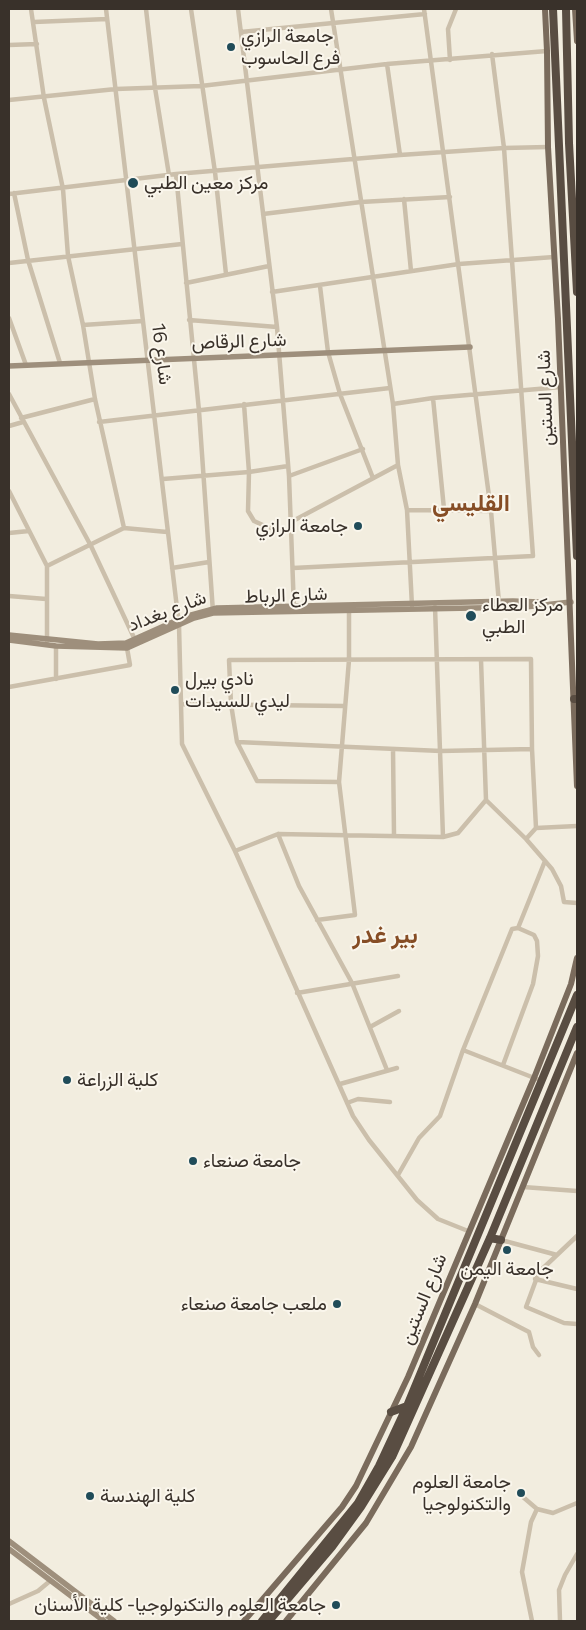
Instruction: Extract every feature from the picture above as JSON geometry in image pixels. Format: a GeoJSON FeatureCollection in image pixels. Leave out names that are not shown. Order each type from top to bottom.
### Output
{"type":"FeatureCollection","features":[{"type":"Feature","properties":{"kind":"highway","name":"شارع الستين"},"geometry":{"type":"LineString","coordinates":[[553,9],[562,319],[577,556]]}},
{"type":"Feature","properties":{"kind":"highway"},"geometry":{"type":"LineString","coordinates":[[566,9],[577,292]]}},
{"type":"Feature","properties":{"kind":"highway"},"geometry":{"type":"LineString","coordinates":[[567,31],[577,31]]}},
{"type":"Feature","properties":{"kind":"highway"},"geometry":{"type":"LineString","coordinates":[[566,513],[575,513]]}},
{"type":"Feature","properties":{"kind":"highway","name":"شارع الستين"},"geometry":{"type":"LineString","coordinates":[[262,1621],[360,1505],[407,1406],[482,1225],[538,1080],[577,995]]}},
{"type":"Feature","properties":{"kind":"highway","name":"شارع الستين"},"geometry":{"type":"LineString","coordinates":[[269,1621],[332,1547],[392,1457],[490,1238],[577,1027]]}},
{"type":"Feature","properties":{"kind":"highway"},"geometry":{"type":"LineString","coordinates":[[552,1091],[560,1094]]}},
{"type":"Feature","properties":{"kind":"highway"},"geometry":{"type":"LineString","coordinates":[[473,1221],[482,1225]]}},
{"type":"Feature","properties":{"kind":"highway"},"geometry":{"type":"LineString","coordinates":[[490,1238],[501,1240]]}},
{"type":"Feature","properties":{"kind":"highway"},"geometry":{"type":"LineString","coordinates":[[391,1412],[407,1406]]}},
{"type":"Feature","properties":{"kind":"main road","name":"شارع الستين"},"geometry":{"type":"LineString","coordinates":[[545,9],[548,51],[548,148],[554,258],[562,319],[561,387],[576,699],[577,786]]}},
{"type":"Feature","properties":{"kind":"main road"},"geometry":{"type":"LineString","coordinates":[[575,9],[577,41]]}},
{"type":"Feature","properties":{"kind":"main road","name":"شارع الستين"},"geometry":{"type":"LineString","coordinates":[[244,1621],[342,1507],[356,1486],[391,1412],[468,1231],[538,1080],[571,984],[577,958]]}},
{"type":"Feature","properties":{"kind":"main road"},"geometry":{"type":"LineString","coordinates":[[286,1621],[366,1523],[411,1448],[475,1304],[560,1094],[574,1069],[577,1053]]}},
{"type":"Feature","properties":{"kind":"street"},"geometry":{"type":"LineString","coordinates":[[31,9],[44,98],[63,189],[68,256],[90,362],[94,400],[124,528]]}},
{"type":"Feature","properties":{"kind":"street","name":"شارع 16"},"geometry":{"type":"LineString","coordinates":[[106,9],[128,180],[143,322],[163,479],[167,532],[179,622],[182,744],[235,851],[347,1103],[369,1140],[418,1200],[438,1219],[468,1231]]}},
{"type":"Feature","properties":{"kind":"street"},"geometry":{"type":"LineString","coordinates":[[146,9],[155,88],[169,175]]}},
{"type":"Feature","properties":{"kind":"street"},"geometry":{"type":"LineString","coordinates":[[191,9],[200,86],[215,172],[226,274]]}},
{"type":"Feature","properties":{"kind":"street"},"geometry":{"type":"LineString","coordinates":[[238,9],[277,327],[289,476],[294,608],[499,604],[470,347],[424,11],[241,32]]}},
{"type":"Feature","properties":{"kind":"street"},"geometry":{"type":"LineString","coordinates":[[331,9],[393,404],[398,465],[407,510],[412,605]]}},
{"type":"Feature","properties":{"kind":"street"},"geometry":{"type":"LineString","coordinates":[[450,60],[448,29],[456,9]]}},
{"type":"Feature","properties":{"kind":"street"},"geometry":{"type":"LineString","coordinates":[[34,22],[107,20]]}},
{"type":"Feature","properties":{"kind":"street"},"geometry":{"type":"LineString","coordinates":[[9,45],[37,44]]}},
{"type":"Feature","properties":{"kind":"street"},"geometry":{"type":"LineString","coordinates":[[9,100],[44,98],[116,89],[200,86],[387,64],[488,57],[492,54],[548,51]]}},
{"type":"Feature","properties":{"kind":"street"},"geometry":{"type":"LineString","coordinates":[[293,568],[533,556],[504,148],[492,54]]}},
{"type":"Feature","properties":{"kind":"street"},"geometry":{"type":"LineString","coordinates":[[387,64],[400,155]]}},
{"type":"Feature","properties":{"kind":"street"},"geometry":{"type":"LineString","coordinates":[[60,363],[28,260],[11,194],[176,174],[258,169],[400,155],[504,148],[548,148]]}},
{"type":"Feature","properties":{"kind":"street"},"geometry":{"type":"LineString","coordinates":[[176,174],[189,320],[200,411],[202,475],[212,611]]}},
{"type":"Feature","properties":{"kind":"street"},"geometry":{"type":"LineString","coordinates":[[263,214],[361,202],[450,197]]}},
{"type":"Feature","properties":{"kind":"street"},"geometry":{"type":"LineString","coordinates":[[404,199],[411,271]]}},
{"type":"Feature","properties":{"kind":"street"},"geometry":{"type":"LineString","coordinates":[[9,263],[182,244]]}},
{"type":"Feature","properties":{"kind":"street"},"geometry":{"type":"LineString","coordinates":[[272,292],[459,264],[511,259],[554,258]]}},
{"type":"Feature","properties":{"kind":"street"},"geometry":{"type":"LineString","coordinates":[[186,282],[269,266]]}},
{"type":"Feature","properties":{"kind":"street"},"geometry":{"type":"LineString","coordinates":[[320,286],[328,352],[340,394],[373,478]]}},
{"type":"Feature","properties":{"kind":"street"},"geometry":{"type":"LineString","coordinates":[[9,318],[26,365]]}},
{"type":"Feature","properties":{"kind":"street"},"geometry":{"type":"LineString","coordinates":[[189,320],[277,327]]}},
{"type":"Feature","properties":{"kind":"street"},"geometry":{"type":"LineString","coordinates":[[83,325],[143,322]]}},
{"type":"Feature","properties":{"kind":"street","name":"شارع الرقاص"},"geometry":{"type":"LineString","coordinates":[[9,366],[470,347]]}},
{"type":"Feature","properties":{"kind":"street"},"geometry":{"type":"LineString","coordinates":[[393,404],[433,398],[561,387]]}},
{"type":"Feature","properties":{"kind":"street"},"geometry":{"type":"LineString","coordinates":[[99,422],[155,417],[282,399],[390,388]]}},
{"type":"Feature","properties":{"kind":"street"},"geometry":{"type":"LineString","coordinates":[[9,394],[90,546],[136,642],[128,648],[56,646],[47,642],[9,640]]}},
{"type":"Feature","properties":{"kind":"street"},"geometry":{"type":"LineString","coordinates":[[433,398],[444,509]]}},
{"type":"Feature","properties":{"kind":"street"},"geometry":{"type":"LineString","coordinates":[[9,426],[22,420],[94,400]]}},
{"type":"Feature","properties":{"kind":"street"},"geometry":{"type":"LineString","coordinates":[[244,404],[249,472],[248,510],[254,521],[267,527],[291,531]]}},
{"type":"Feature","properties":{"kind":"street"},"geometry":{"type":"LineString","coordinates":[[289,476],[363,449]]}},
{"type":"Feature","properties":{"kind":"street"},"geometry":{"type":"LineString","coordinates":[[291,522],[398,465]]}},
{"type":"Feature","properties":{"kind":"street"},"geometry":{"type":"LineString","coordinates":[[163,479],[249,472],[288,466]]}},
{"type":"Feature","properties":{"kind":"street"},"geometry":{"type":"LineString","coordinates":[[9,491],[47,566],[47,642]]}},
{"type":"Feature","properties":{"kind":"street"},"geometry":{"type":"LineString","coordinates":[[407,510],[490,511]]}},
{"type":"Feature","properties":{"kind":"street"},"geometry":{"type":"LineString","coordinates":[[47,566],[124,528],[167,532]]}},
{"type":"Feature","properties":{"kind":"street"},"geometry":{"type":"LineString","coordinates":[[9,533],[29,531]]}},
{"type":"Feature","properties":{"kind":"street"},"geometry":{"type":"LineString","coordinates":[[172,568],[209,562]]}},
{"type":"Feature","properties":{"kind":"street"},"geometry":{"type":"LineString","coordinates":[[9,596],[46,599]]}},
{"type":"Feature","properties":{"kind":"street","name":"شارع الرباط"},"geometry":{"type":"LineString","coordinates":[[212,611],[294,608],[349,609],[412,605],[436,607],[570,602]]}},
{"type":"Feature","properties":{"kind":"street"},"geometry":{"type":"LineString","coordinates":[[436,607],[436,661],[443,837]]}},
{"type":"Feature","properties":{"kind":"street"},"geometry":{"type":"LineString","coordinates":[[317,920],[355,915],[339,782],[349,660],[349,609]]}},
{"type":"Feature","properties":{"kind":"street","name":"شارع بغداد"},"geometry":{"type":"LineString","coordinates":[[9,635],[47,642],[98,644],[136,642],[179,622],[212,611]]}},
{"type":"Feature","properties":{"kind":"street"},"geometry":{"type":"LineString","coordinates":[[56,646],[56,679]]}},
{"type":"Feature","properties":{"kind":"street"},"geometry":{"type":"LineString","coordinates":[[9,687],[130,664],[128,648]]}},
{"type":"Feature","properties":{"kind":"street"},"geometry":{"type":"LineString","coordinates":[[339,782],[257,781],[237,742],[231,704],[229,660],[436,661],[531,659],[532,749],[536,828]]}},
{"type":"Feature","properties":{"kind":"street"},"geometry":{"type":"LineString","coordinates":[[235,851],[278,834],[443,837],[458,833],[486,800],[481,660]]}},
{"type":"Feature","properties":{"kind":"street"},"geometry":{"type":"LineString","coordinates":[[181,704],[344,706]]}},
{"type":"Feature","properties":{"kind":"street"},"geometry":{"type":"LineString","coordinates":[[237,742],[441,751],[532,749]]}},
{"type":"Feature","properties":{"kind":"street"},"geometry":{"type":"LineString","coordinates":[[393,749],[394,835]]}},
{"type":"Feature","properties":{"kind":"street"},"geometry":{"type":"LineString","coordinates":[[486,800],[526,839],[545,861],[561,886],[564,902],[577,903]]}},
{"type":"Feature","properties":{"kind":"street"},"geometry":{"type":"LineString","coordinates":[[526,839],[536,828],[577,826]]}},
{"type":"Feature","properties":{"kind":"street"},"geometry":{"type":"LineString","coordinates":[[278,834],[299,886],[352,983],[387,1070]]}},
{"type":"Feature","properties":{"kind":"street"},"geometry":{"type":"LineString","coordinates":[[518,928],[545,861]]}},
{"type":"Feature","properties":{"kind":"street"},"geometry":{"type":"LineString","coordinates":[[398,1175],[419,1138],[440,1116],[463,1050],[512,929],[518,928],[534,935],[538,940],[538,956],[533,984],[503,1065]]}},
{"type":"Feature","properties":{"kind":"street"},"geometry":{"type":"LineString","coordinates":[[297,993],[398,976]]}},
{"type":"Feature","properties":{"kind":"street"},"geometry":{"type":"LineString","coordinates":[[370,1027],[399,1012]]}},
{"type":"Feature","properties":{"kind":"street"},"geometry":{"type":"LineString","coordinates":[[463,1050],[538,1080]]}},
{"type":"Feature","properties":{"kind":"street"},"geometry":{"type":"LineString","coordinates":[[340,1084],[397,1068]]}},
{"type":"Feature","properties":{"kind":"street"},"geometry":{"type":"LineString","coordinates":[[347,1103],[358,1099],[390,1102]]}},
{"type":"Feature","properties":{"kind":"street"},"geometry":{"type":"LineString","coordinates":[[523,1187],[577,1190]]}},
{"type":"Feature","properties":{"kind":"street"},"geometry":{"type":"LineString","coordinates":[[577,1236],[575,1242],[557,1255],[535,1279],[526,1307],[564,1323],[577,1324]]}},
{"type":"Feature","properties":{"kind":"street"},"geometry":{"type":"LineString","coordinates":[[501,1240],[557,1255]]}},
{"type":"Feature","properties":{"kind":"street"},"geometry":{"type":"LineString","coordinates":[[535,1279],[577,1288]]}},
{"type":"Feature","properties":{"kind":"street"},"geometry":{"type":"LineString","coordinates":[[475,1304],[529,1332],[533,1347],[539,1355]]}},
{"type":"Feature","properties":{"kind":"street"},"geometry":{"type":"LineString","coordinates":[[523,1497],[537,1509],[553,1513],[577,1504]]}},
{"type":"Feature","properties":{"kind":"street"},"geometry":{"type":"LineString","coordinates":[[532,1621],[522,1572],[531,1522],[537,1509]]}},
{"type":"Feature","properties":{"kind":"street"},"geometry":{"type":"LineString","coordinates":[[9,1541],[114,1621]]}},
{"type":"Feature","properties":{"kind":"street"},"geometry":{"type":"LineString","coordinates":[[9,1549],[104,1621]]}},
{"type":"Feature","properties":{"kind":"street"},"geometry":{"type":"LineString","coordinates":[[560,1621],[559,1590],[577,1554]]}},
{"type":"Feature","properties":{"kind":"street"},"geometry":{"type":"LineString","coordinates":[[9,1604],[38,1591],[50,1581]]}},
{"type":"Feature","properties":{"kind":"place","name":"جامعة الرازي فرع الحاسوب"},"geometry":{"type":"Point","coordinates":[231,47]}},
{"type":"Feature","properties":{"kind":"place","name":"مركز معين الطبي"},"geometry":{"type":"Point","coordinates":[133,183]}},
{"type":"Feature","properties":{"kind":"place","name":"جامعة الرازي"},"geometry":{"type":"Point","coordinates":[358,526]}},
{"type":"Feature","properties":{"kind":"place","name":"مركز العطاء الطبي"},"geometry":{"type":"Point","coordinates":[471,616]}},
{"type":"Feature","properties":{"kind":"place","name":"نادي بيرل ليدي للسيدات"},"geometry":{"type":"Point","coordinates":[175,690]}},
{"type":"Feature","properties":{"kind":"place","name":"كلية الزراعة"},"geometry":{"type":"Point","coordinates":[67,1080]}},
{"type":"Feature","properties":{"kind":"place","name":"جامعة صنعاء"},"geometry":{"type":"Point","coordinates":[193,1161]}},
{"type":"Feature","properties":{"kind":"place","name":"جامعة اليمن"},"geometry":{"type":"Point","coordinates":[507,1250]}},
{"type":"Feature","properties":{"kind":"place","name":"ملعب جامعة صنعاء"},"geometry":{"type":"Point","coordinates":[337,1304]}},
{"type":"Feature","properties":{"kind":"place","name":"جامعة العلوم والتكنولوجيا"},"geometry":{"type":"Point","coordinates":[521,1493]}},
{"type":"Feature","properties":{"kind":"place","name":"كلية الهندسة"},"geometry":{"type":"Point","coordinates":[90,1496]}},
{"type":"Feature","properties":{"kind":"place","name":"جامعة العلوم والتكنولوجيا- كلية الأسنان"},"geometry":{"type":"Point","coordinates":[336,1605]}},
{"type":"Feature","properties":{"kind":"district","name":"القليسي"},"geometry":{"type":"Point","coordinates":[471,503]}},
{"type":"Feature","properties":{"kind":"district","name":"بير غدر"},"geometry":{"type":"Point","coordinates":[385,935]}}]}
